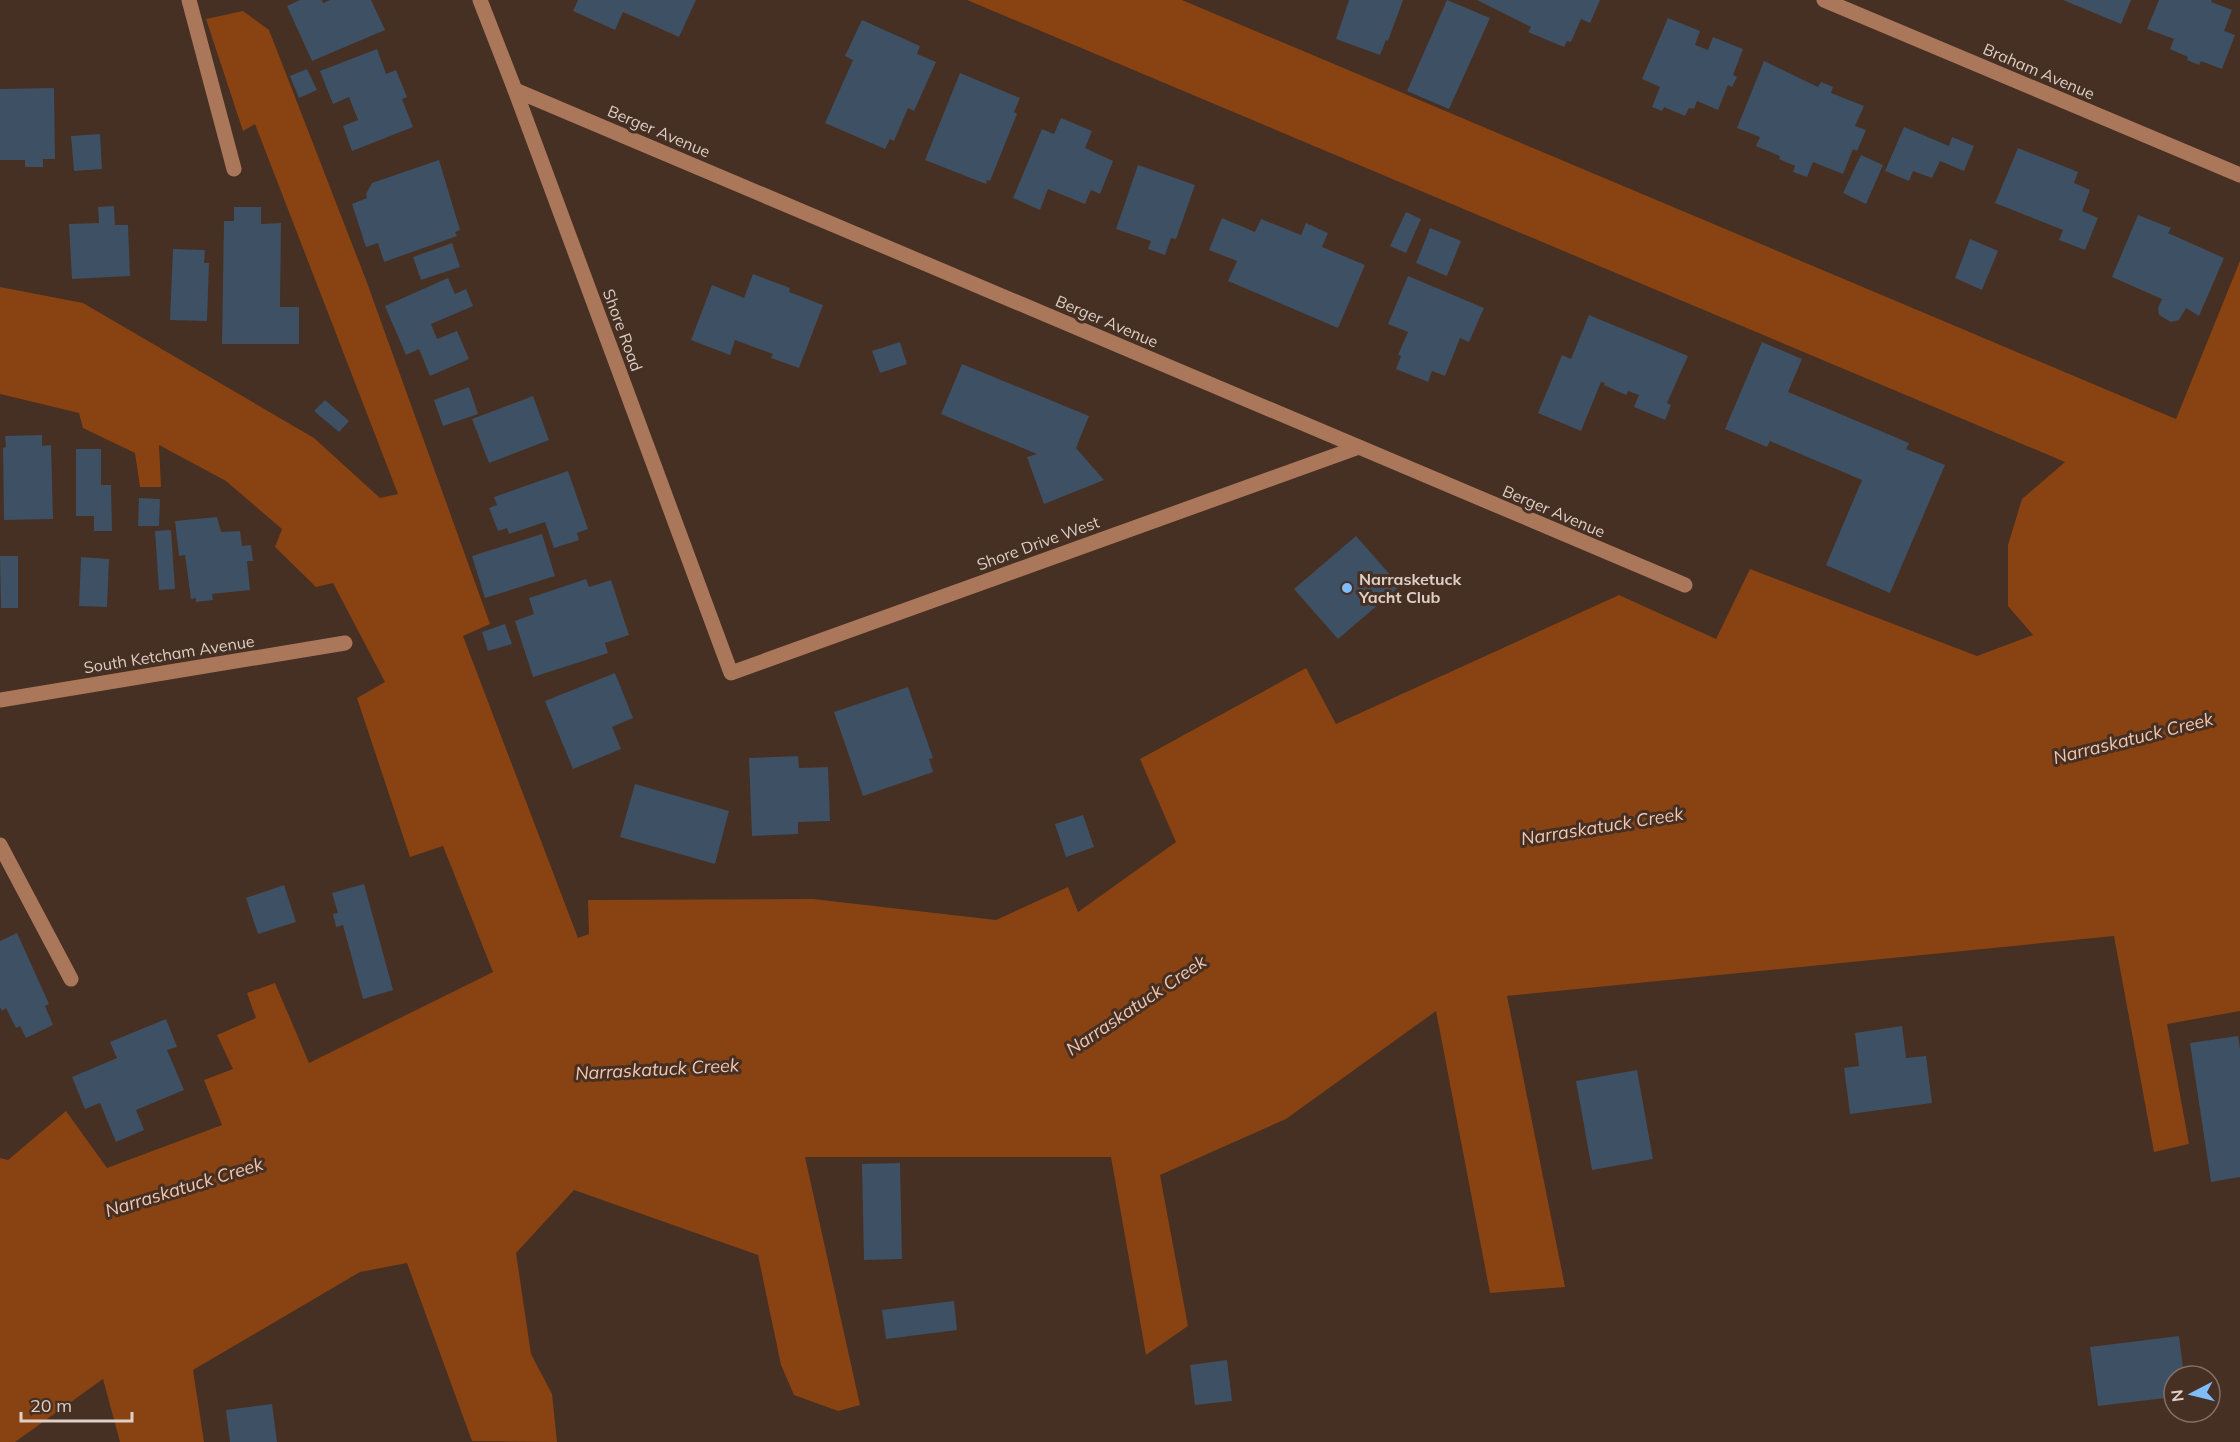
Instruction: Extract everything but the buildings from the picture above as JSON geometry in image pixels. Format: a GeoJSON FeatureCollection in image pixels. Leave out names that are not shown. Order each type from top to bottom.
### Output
{"type":"FeatureCollection","features":[{"type":"Feature","properties":{"kind":"street"},"geometry":{"type":"LineString","coordinates":[[189,0],[234,169]]}},
{"type":"Feature","properties":{"kind":"street","name":"Shore Road"},"geometry":{"type":"LineString","coordinates":[[480,0],[731,673]]}},
{"type":"Feature","properties":{"kind":"street","name":"Braham Avenue"},"geometry":{"type":"LineString","coordinates":[[1824,0],[2240,175]]}},
{"type":"Feature","properties":{"kind":"street","name":"Berger Avenue"},"geometry":{"type":"LineString","coordinates":[[515,90],[1685,585]]}},
{"type":"Feature","properties":{"kind":"street","name":"Shore Drive West"},"geometry":{"type":"LineString","coordinates":[[731,673],[1359,447]]}},
{"type":"Feature","properties":{"kind":"street","name":"South Ketcham Avenue"},"geometry":{"type":"LineString","coordinates":[[0,700],[345,643]]}},
{"type":"Feature","properties":{"kind":"street"},"geometry":{"type":"LineString","coordinates":[[0,846],[71,979]]}},
{"type":"Feature","properties":{"kind":"water","name":"Narraskatuck Creek"},"geometry":{"type":"Polygon","coordinates":[[[967,0],[1182,0],[2176,419],[2240,261],[2240,1011],[2167,1024],[2189,1144],[2154,1152],[2114,936],[1507,996],[1565,1287],[1490,1293],[1436,1011],[1286,1119],[1160,1175],[1188,1326],[1146,1355],[1111,1157],[805,1157],[860,1405],[838,1411],[794,1395],[781,1365],[758,1255],[574,1190],[516,1253],[531,1354],[552,1394],[557,1442],[472,1441],[407,1263],[360,1272],[193,1370],[204,1442],[120,1442],[103,1379],[15,1442],[0,1442],[0,1158],[8,1160],[66,1111],[107,1168],[222,1125],[204,1080],[233,1069],[217,1035],[256,1018],[247,993],[275,983],[309,1063],[493,972],[443,846],[410,857],[357,698],[385,682],[333,583],[316,587],[275,547],[282,529],[226,481],[159,445],[161,487],[140,487],[135,453],[83,428],[79,413],[0,394],[0,287],[83,303],[314,438],[380,498],[398,494],[255,124],[243,131],[206,19],[243,11],[269,30],[366,280],[490,624],[463,636],[578,938],[589,934],[588,900],[813,899],[996,920],[1068,887],[1078,912],[1176,842],[1140,759],[1306,668],[1336,724],[1619,595],[1716,639],[1750,569],[1977,656],[2033,635],[2008,606],[2008,545],[2022,499],[2065,462],[967,0]]]}},
{"type":"Feature","properties":{"kind":"place","name":"Narrasketuck Yacht Club"},"geometry":{"type":"Point","coordinates":[1347,588]}}]}
